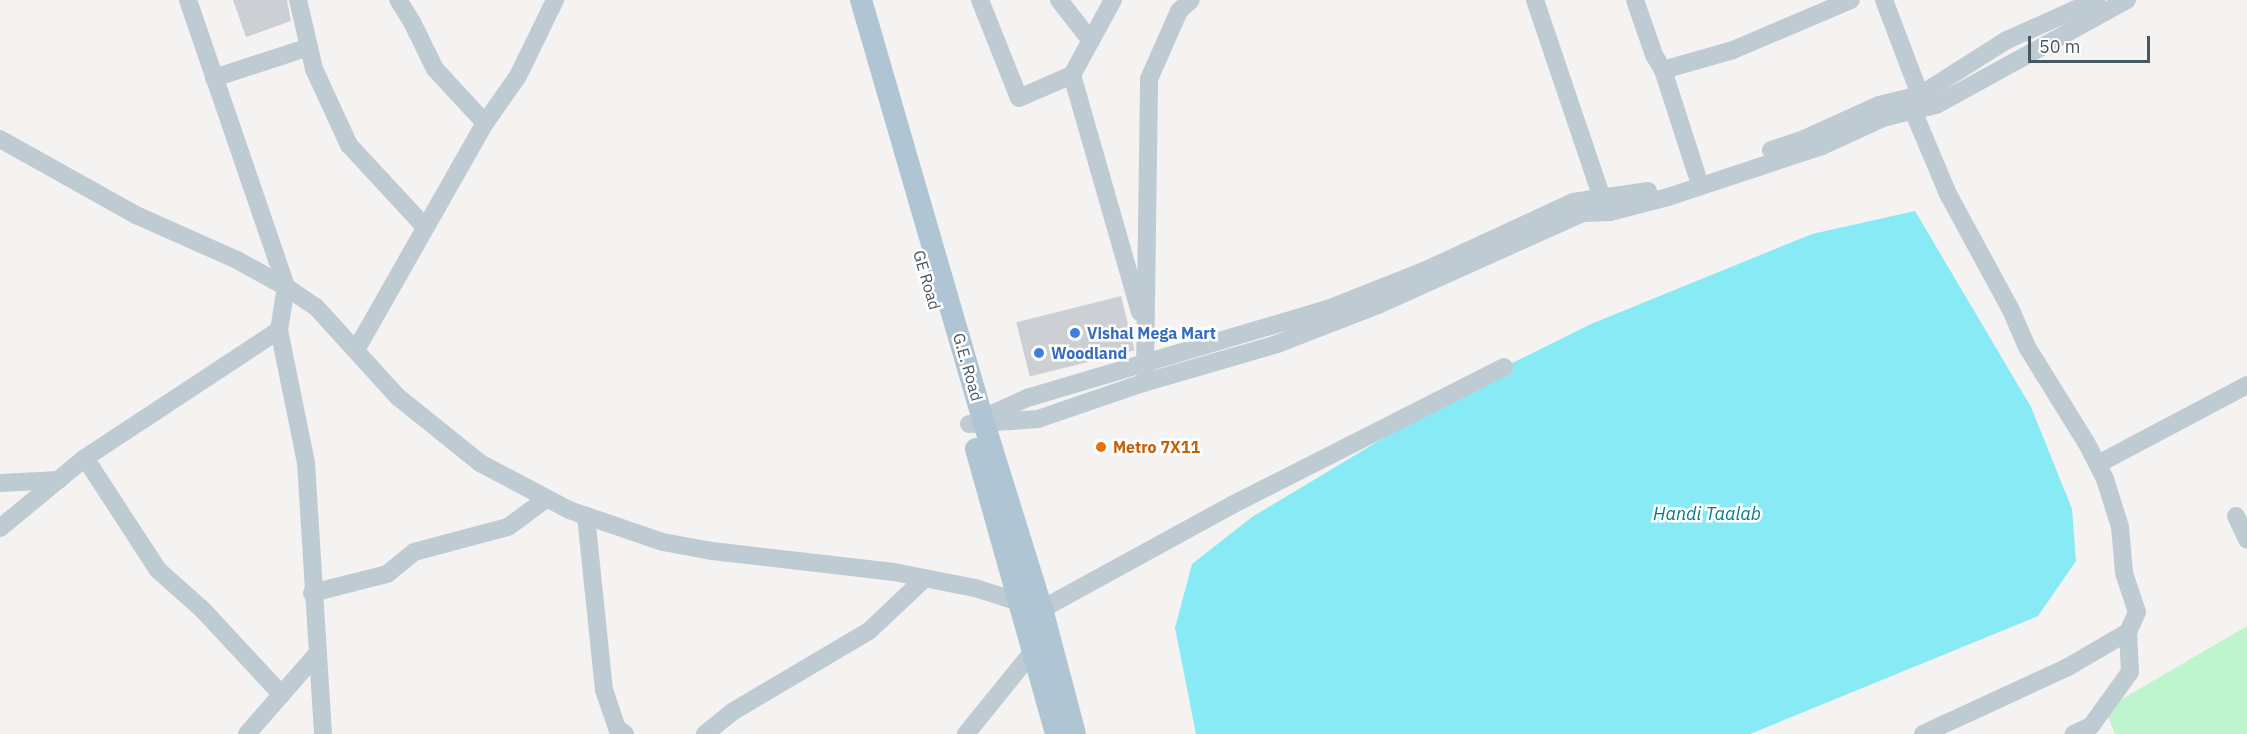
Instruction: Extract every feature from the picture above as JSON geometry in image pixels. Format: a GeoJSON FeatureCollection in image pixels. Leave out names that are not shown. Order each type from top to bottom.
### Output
{"type":"FeatureCollection","features":[{"type":"Feature","properties":{"kind":"main road","name":"GE Road"},"geometry":{"type":"LineString","coordinates":[[861,2],[1032,607],[1034,650],[1056,734]]}},
{"type":"Feature","properties":{"kind":"main road"},"geometry":{"type":"LineString","coordinates":[[1032,607],[1075,734]]}},
{"type":"Feature","properties":{"kind":"street"},"geometry":{"type":"LineString","coordinates":[[188,0],[286,287],[279,330],[306,463],[322,734]]}},
{"type":"Feature","properties":{"kind":"street"},"geometry":{"type":"LineString","coordinates":[[298,0],[314,69],[349,145],[424,226]]}},
{"type":"Feature","properties":{"kind":"street"},"geometry":{"type":"LineString","coordinates":[[398,0],[412,22],[435,69],[485,123]]}},
{"type":"Feature","properties":{"kind":"street"},"geometry":{"type":"LineString","coordinates":[[356,350],[424,226],[485,123],[518,76],[555,0]]}},
{"type":"Feature","properties":{"kind":"street"},"geometry":{"type":"LineString","coordinates":[[980,0],[1019,98],[1072,75],[1113,0]]}},
{"type":"Feature","properties":{"kind":"street"},"geometry":{"type":"LineString","coordinates":[[1059,0],[1091,41]]}},
{"type":"Feature","properties":{"kind":"street"},"geometry":{"type":"LineString","coordinates":[[1143,383],[1146,361],[1149,79],[1179,11],[1191,0]]}},
{"type":"Feature","properties":{"kind":"street"},"geometry":{"type":"LineString","coordinates":[[1535,0],[1606,205]]}},
{"type":"Feature","properties":{"kind":"street"},"geometry":{"type":"LineString","coordinates":[[1635,0],[1654,55],[1663,70],[1697,175]]}},
{"type":"Feature","properties":{"kind":"street"},"geometry":{"type":"LineString","coordinates":[[1663,70],[1733,50],[1851,0]]}},
{"type":"Feature","properties":{"kind":"street"},"geometry":{"type":"LineString","coordinates":[[1884,0],[1920,95],[1914,113],[1948,195],[2010,308],[2027,347],[2098,464],[2120,527],[2124,573],[2137,612],[2128,632],[2130,672],[2092,730],[2074,734]]}},
{"type":"Feature","properties":{"kind":"street"},"geometry":{"type":"LineString","coordinates":[[979,422],[1038,419],[1143,383],[1277,344],[1378,306],[1583,213],[1804,139],[1879,105],[1920,95],[2007,40],[2096,0]]}},
{"type":"Feature","properties":{"kind":"street"},"geometry":{"type":"LineString","coordinates":[[979,422],[1028,398],[1330,308],[1424,271],[1573,202],[1606,205],[1668,197],[1822,146],[1883,118],[1914,113],[1936,105],[2127,0]]}},
{"type":"Feature","properties":{"kind":"street"},"geometry":{"type":"LineString","coordinates":[[214,78],[309,47]]}},
{"type":"Feature","properties":{"kind":"street"},"geometry":{"type":"LineString","coordinates":[[1072,75],[1145,331]]}},
{"type":"Feature","properties":{"kind":"street"},"geometry":{"type":"LineString","coordinates":[[0,139],[136,215],[237,260],[286,287],[316,308],[398,397],[480,463],[546,499],[586,516],[663,542],[712,551],[925,578],[975,588],[1032,607],[1504,367]]}},
{"type":"Feature","properties":{"kind":"street"},"geometry":{"type":"LineString","coordinates":[[0,528],[85,458],[279,330]]}},
{"type":"Feature","properties":{"kind":"street"},"geometry":{"type":"LineString","coordinates":[[2098,464],[2247,386]]}},
{"type":"Feature","properties":{"kind":"street"},"geometry":{"type":"LineString","coordinates":[[85,458],[158,570],[202,609],[282,695]]}},
{"type":"Feature","properties":{"kind":"street"},"geometry":{"type":"LineString","coordinates":[[0,483],[59,480]]}},
{"type":"Feature","properties":{"kind":"street"},"geometry":{"type":"LineString","coordinates":[[312,593],[387,574],[414,552],[508,527],[546,499]]}},
{"type":"Feature","properties":{"kind":"street"},"geometry":{"type":"LineString","coordinates":[[586,516],[604,690],[617,728],[625,734]]}},
{"type":"Feature","properties":{"kind":"street"},"geometry":{"type":"LineString","coordinates":[[2236,516],[2247,540]]}},
{"type":"Feature","properties":{"kind":"street"},"geometry":{"type":"LineString","coordinates":[[705,734],[732,712],[869,631],[925,578]]}},
{"type":"Feature","properties":{"kind":"street"},"geometry":{"type":"LineString","coordinates":[[1923,734],[2068,668],[2128,632]]}},
{"type":"Feature","properties":{"kind":"street"},"geometry":{"type":"LineString","coordinates":[[966,734],[1034,650]]}},
{"type":"Feature","properties":{"kind":"street"},"geometry":{"type":"LineString","coordinates":[[247,734],[316,655]]}},
{"type":"Feature","properties":{"kind":"green space"},"geometry":{"type":"Polygon","coordinates":[[[2247,626],[2247,734],[2115,734],[2105,709],[2247,626]]]}},
{"type":"Feature","properties":{"kind":"water","name":"Handi Taalab"},"geometry":{"type":"Polygon","coordinates":[[[1915,211],[2031,407],[2072,509],[2076,561],[2038,616],[1750,734],[1196,734],[1175,628],[1192,564],[1252,517],[1490,374],[1591,324],[1812,234],[1915,211]]]}},
{"type":"Feature","properties":{"kind":"building"},"geometry":{"type":"Polygon","coordinates":[[[233,0],[287,0],[291,21],[246,37],[233,0]]]}},
{"type":"Feature","properties":{"kind":"building","name":"Vishal Mega Mart"},"geometry":{"type":"Polygon","coordinates":[[[1121,296],[1135,350],[1030,376],[1016,322],[1121,296]]]}},
{"type":"Feature","properties":{"kind":"place","name":"Vishal Mega Mart"},"geometry":{"type":"Point","coordinates":[1075,333]}},
{"type":"Feature","properties":{"kind":"place","name":"Woodland"},"geometry":{"type":"Point","coordinates":[1039,353]}},
{"type":"Feature","properties":{"kind":"place","name":"Metro 7X11"},"geometry":{"type":"Point","coordinates":[1101,447]}}]}
